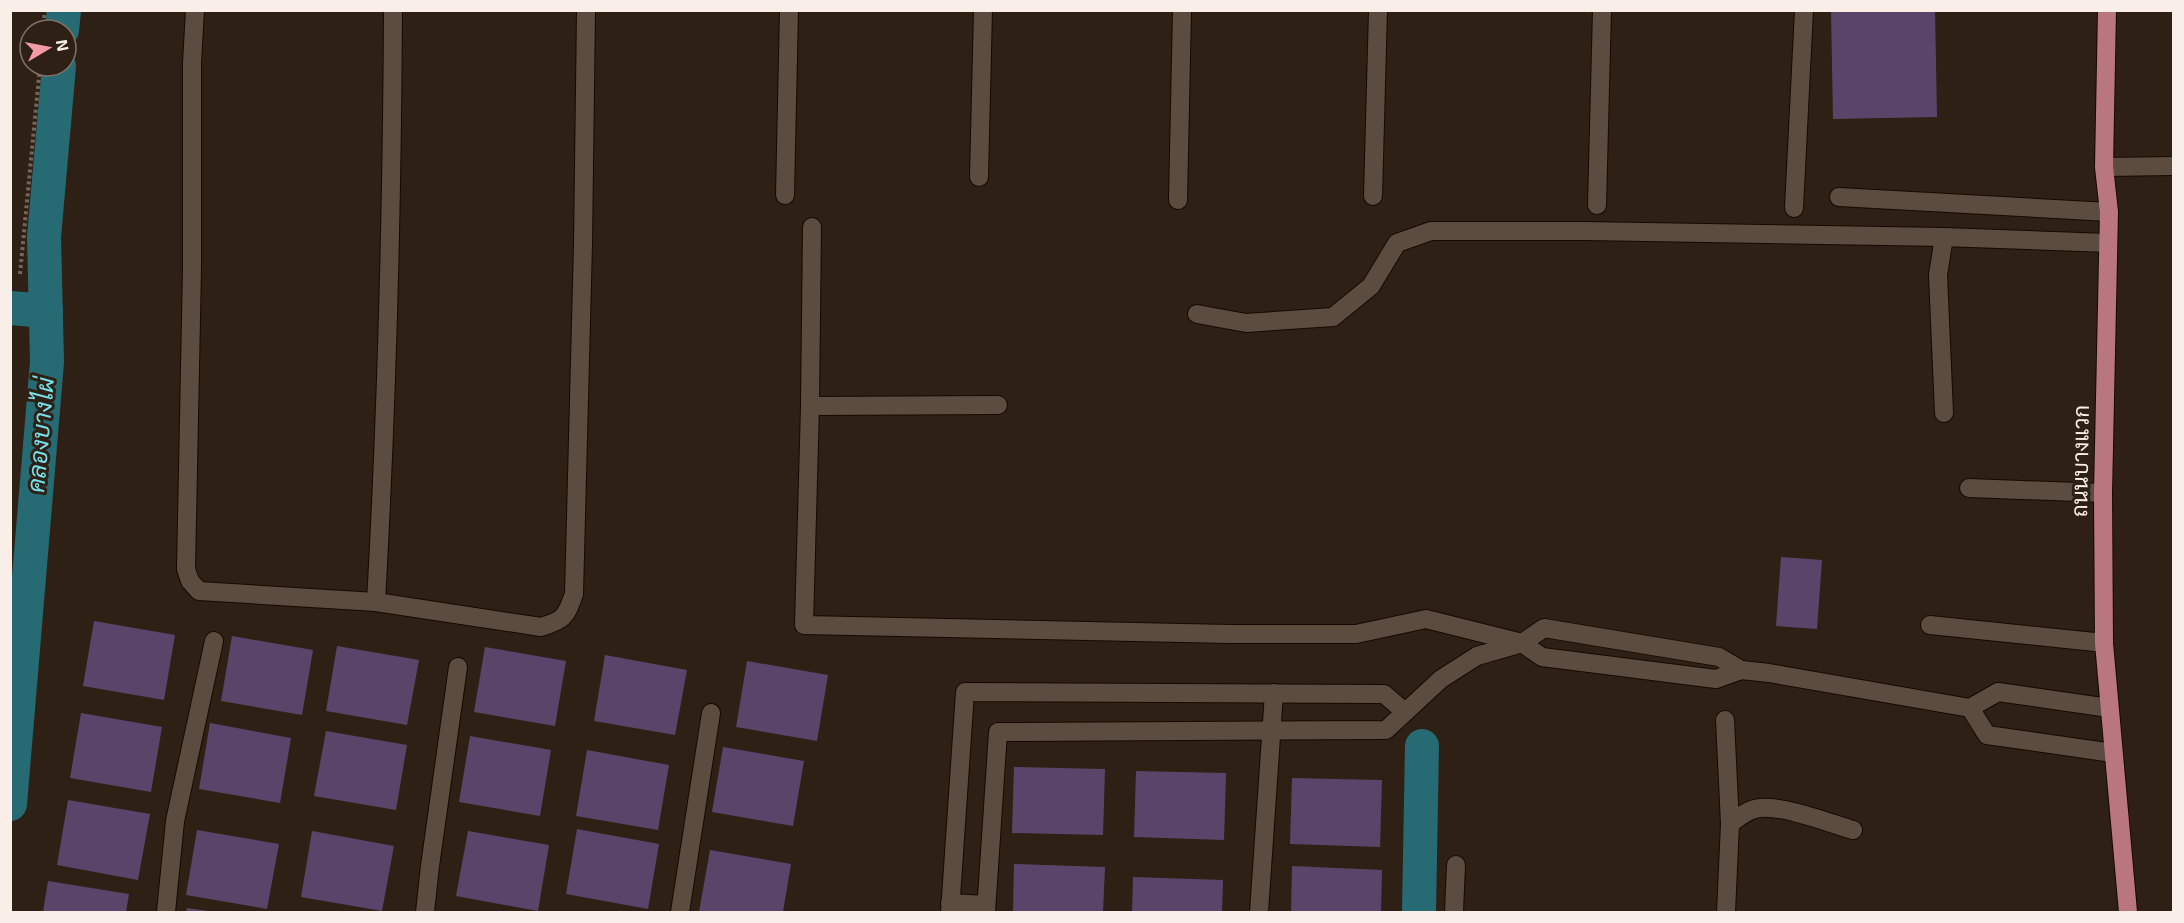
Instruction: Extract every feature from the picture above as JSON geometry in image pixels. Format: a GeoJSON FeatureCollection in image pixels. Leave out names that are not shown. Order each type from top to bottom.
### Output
{"type":"FeatureCollection","features":[{"type":"Feature","properties":{"kind":"main road","name":"ถนนบางแวก"},"geometry":{"type":"LineString","coordinates":[[2107,10],[2104,167],[2109,212],[2103,493],[2104,643],[2128,912]]}},
{"type":"Feature","properties":{"kind":"street"},"geometry":{"type":"LineString","coordinates":[[195,10],[192,63],[192,267],[186,569],[190,581],[199,591],[376,602],[541,627],[552,624],[567,615],[574,594],[583,244],[586,10]]}},
{"type":"Feature","properties":{"kind":"street"},"geometry":{"type":"LineString","coordinates":[[376,602],[387,354],[393,134],[393,10]]}},
{"type":"Feature","properties":{"kind":"street"},"geometry":{"type":"LineString","coordinates":[[785,195],[789,10]]}},
{"type":"Feature","properties":{"kind":"street"},"geometry":{"type":"LineString","coordinates":[[979,177],[983,10]]}},
{"type":"Feature","properties":{"kind":"street"},"geometry":{"type":"LineString","coordinates":[[1178,200],[1182,10]]}},
{"type":"Feature","properties":{"kind":"street"},"geometry":{"type":"LineString","coordinates":[[1373,196],[1378,10]]}},
{"type":"Feature","properties":{"kind":"street"},"geometry":{"type":"LineString","coordinates":[[1597,205],[1602,10]]}},
{"type":"Feature","properties":{"kind":"street"},"geometry":{"type":"LineString","coordinates":[[1794,208],[1804,10]]}},
{"type":"Feature","properties":{"kind":"street"},"geometry":{"type":"LineString","coordinates":[[2104,167],[2174,166]]}},
{"type":"Feature","properties":{"kind":"street"},"geometry":{"type":"LineString","coordinates":[[1839,196],[2109,212]]}},
{"type":"Feature","properties":{"kind":"street"},"geometry":{"type":"LineString","coordinates":[[812,227],[804,625],[1230,634],[1356,634],[1426,619],[1522,643],[1542,657],[1716,679],[1741,670]]}},
{"type":"Feature","properties":{"kind":"street"},"geometry":{"type":"LineString","coordinates":[[1197,314],[1246,323],[1333,317],[1371,286],[1397,243],[1431,231],[1585,231],[1944,237],[2108,243]]}},
{"type":"Feature","properties":{"kind":"street"},"geometry":{"type":"LineString","coordinates":[[1944,237],[1938,275],[1944,413]]}},
{"type":"Feature","properties":{"kind":"street"},"geometry":{"type":"LineString","coordinates":[[810,406],[998,405]]}},
{"type":"Feature","properties":{"kind":"street"},"geometry":{"type":"LineString","coordinates":[[1969,488],[2103,493]]}},
{"type":"Feature","properties":{"kind":"street"},"geometry":{"type":"LineString","coordinates":[[1930,625],[2104,643]]}},
{"type":"Feature","properties":{"kind":"street"},"geometry":{"type":"LineString","coordinates":[[1405,712],[1384,694],[965,692],[950,908],[986,909],[998,732],[1386,730],[1441,679],[1477,656],[1522,643],[1544,628],[1719,657],[1741,670],[1970,708],[1998,692],[2109,708]]}},
{"type":"Feature","properties":{"kind":"street"},"geometry":{"type":"LineString","coordinates":[[166,912],[175,822],[214,641]]}},
{"type":"Feature","properties":{"kind":"street"},"geometry":{"type":"LineString","coordinates":[[425,912],[458,667]]}},
{"type":"Feature","properties":{"kind":"street"},"geometry":{"type":"LineString","coordinates":[[1259,912],[1274,693]]}},
{"type":"Feature","properties":{"kind":"street"},"geometry":{"type":"LineString","coordinates":[[1970,708],[1987,735],[2113,753]]}},
{"type":"Feature","properties":{"kind":"street"},"geometry":{"type":"LineString","coordinates":[[680,912],[711,713]]}},
{"type":"Feature","properties":{"kind":"street"},"geometry":{"type":"LineString","coordinates":[[1725,720],[1730,824],[1726,912]]}},
{"type":"Feature","properties":{"kind":"street"},"geometry":{"type":"LineString","coordinates":[[1730,824],[1741,815],[1759,808],[1777,809],[1853,830]]}},
{"type":"Feature","properties":{"kind":"street"},"geometry":{"type":"LineString","coordinates":[[1454,912],[1456,865]]}},
{"type":"Feature","properties":{"kind":"path"},"geometry":{"type":"LineString","coordinates":[[20,274],[39,78]]}},
{"type":"Feature","properties":{"kind":"building"},"geometry":{"type":"Polygon","coordinates":[[[1831,10],[1935,10],[1937,117],[1833,119],[1831,10]]]}},
{"type":"Feature","properties":{"kind":"building"},"geometry":{"type":"Polygon","coordinates":[[[1781,557],[1822,560],[1817,629],[1776,626],[1781,557]]]}},
{"type":"Feature","properties":{"kind":"building"},"geometry":{"type":"Polygon","coordinates":[[[94,621],[175,635],[164,700],[83,686],[94,621]]]}},
{"type":"Feature","properties":{"kind":"building"},"geometry":{"type":"Polygon","coordinates":[[[232,636],[313,650],[302,715],[221,701],[232,636]]]}},
{"type":"Feature","properties":{"kind":"building"},"geometry":{"type":"Polygon","coordinates":[[[337,646],[419,660],[407,725],[326,711],[337,646]]]}},
{"type":"Feature","properties":{"kind":"building"},"geometry":{"type":"Polygon","coordinates":[[[485,647],[566,661],[555,726],[474,712],[485,647]]]}},
{"type":"Feature","properties":{"kind":"building"},"geometry":{"type":"Polygon","coordinates":[[[605,655],[687,670],[675,735],[594,721],[605,655]]]}},
{"type":"Feature","properties":{"kind":"building"},"geometry":{"type":"Polygon","coordinates":[[[747,661],[828,675],[817,741],[736,727],[747,661]]]}},
{"type":"Feature","properties":{"kind":"building"},"geometry":{"type":"Polygon","coordinates":[[[81,713],[162,727],[151,792],[70,778],[81,713]]]}},
{"type":"Feature","properties":{"kind":"building"},"geometry":{"type":"Polygon","coordinates":[[[210,723],[291,738],[280,803],[199,789],[210,723]]]}},
{"type":"Feature","properties":{"kind":"building"},"geometry":{"type":"Polygon","coordinates":[[[326,731],[407,745],[396,810],[314,796],[326,731]]]}},
{"type":"Feature","properties":{"kind":"building"},"geometry":{"type":"Polygon","coordinates":[[[470,736],[551,750],[540,816],[459,802],[470,736]]]}},
{"type":"Feature","properties":{"kind":"building"},"geometry":{"type":"Polygon","coordinates":[[[723,747],[804,761],[793,826],[712,812],[723,747]]]}},
{"type":"Feature","properties":{"kind":"building"},"geometry":{"type":"Polygon","coordinates":[[[587,750],[669,765],[658,830],[576,816],[587,750]]]}},
{"type":"Feature","properties":{"kind":"building"},"geometry":{"type":"Polygon","coordinates":[[[1014,767],[1105,769],[1103,835],[1012,833],[1014,767]]]}},
{"type":"Feature","properties":{"kind":"building"},"geometry":{"type":"Polygon","coordinates":[[[1136,771],[1226,773],[1224,840],[1134,837],[1136,771]]]}},
{"type":"Feature","properties":{"kind":"building"},"geometry":{"type":"Polygon","coordinates":[[[1292,778],[1382,780],[1380,847],[1290,844],[1292,778]]]}},
{"type":"Feature","properties":{"kind":"building"},"geometry":{"type":"Polygon","coordinates":[[[68,800],[150,814],[138,880],[57,865],[68,800]]]}},
{"type":"Feature","properties":{"kind":"building"},"geometry":{"type":"Polygon","coordinates":[[[577,829],[659,844],[648,909],[566,894],[577,829]]]}},
{"type":"Feature","properties":{"kind":"building"},"geometry":{"type":"Polygon","coordinates":[[[197,830],[279,844],[267,909],[186,895],[197,830]]]}},
{"type":"Feature","properties":{"kind":"building"},"geometry":{"type":"Polygon","coordinates":[[[312,831],[394,846],[382,911],[301,897],[312,831]]]}},
{"type":"Feature","properties":{"kind":"building"},"geometry":{"type":"Polygon","coordinates":[[[468,831],[549,845],[538,911],[456,896],[468,831]]]}},
{"type":"Feature","properties":{"kind":"building"},"geometry":{"type":"Polygon","coordinates":[[[710,850],[791,864],[783,912],[699,912],[710,850]]]}},
{"type":"Feature","properties":{"kind":"building"},"geometry":{"type":"Polygon","coordinates":[[[1014,864],[1105,867],[1103,912],[1013,912],[1014,864]]]}},
{"type":"Feature","properties":{"kind":"building"},"geometry":{"type":"Polygon","coordinates":[[[1292,866],[1382,870],[1381,912],[1291,912],[1292,866]]]}},
{"type":"Feature","properties":{"kind":"building"},"geometry":{"type":"Polygon","coordinates":[[[1133,877],[1223,880],[1222,912],[1132,912],[1133,877]]]}},
{"type":"Feature","properties":{"kind":"building"},"geometry":{"type":"Polygon","coordinates":[[[48,881],[129,894],[126,912],[43,912],[48,881]]]}},
{"type":"Feature","properties":{"kind":"building"},"geometry":{"type":"Polygon","coordinates":[[[187,908],[208,911],[208,912],[186,912],[187,908]]]}},
{"type":"Feature","properties":{"kind":"waterway","name":"คลองบางไผ่"},"geometry":{"type":"LineString","coordinates":[[63,18],[64,10]]}},
{"type":"Feature","properties":{"kind":"waterway","name":"คลองบางไผ่"},"geometry":{"type":"LineString","coordinates":[[10,804],[47,362],[44,237],[58,78]]}},
{"type":"Feature","properties":{"kind":"waterway"},"geometry":{"type":"LineString","coordinates":[[10,308],[46,311]]}},
{"type":"Feature","properties":{"kind":"waterway"},"geometry":{"type":"LineString","coordinates":[[1419,912],[1422,746]]}}]}
